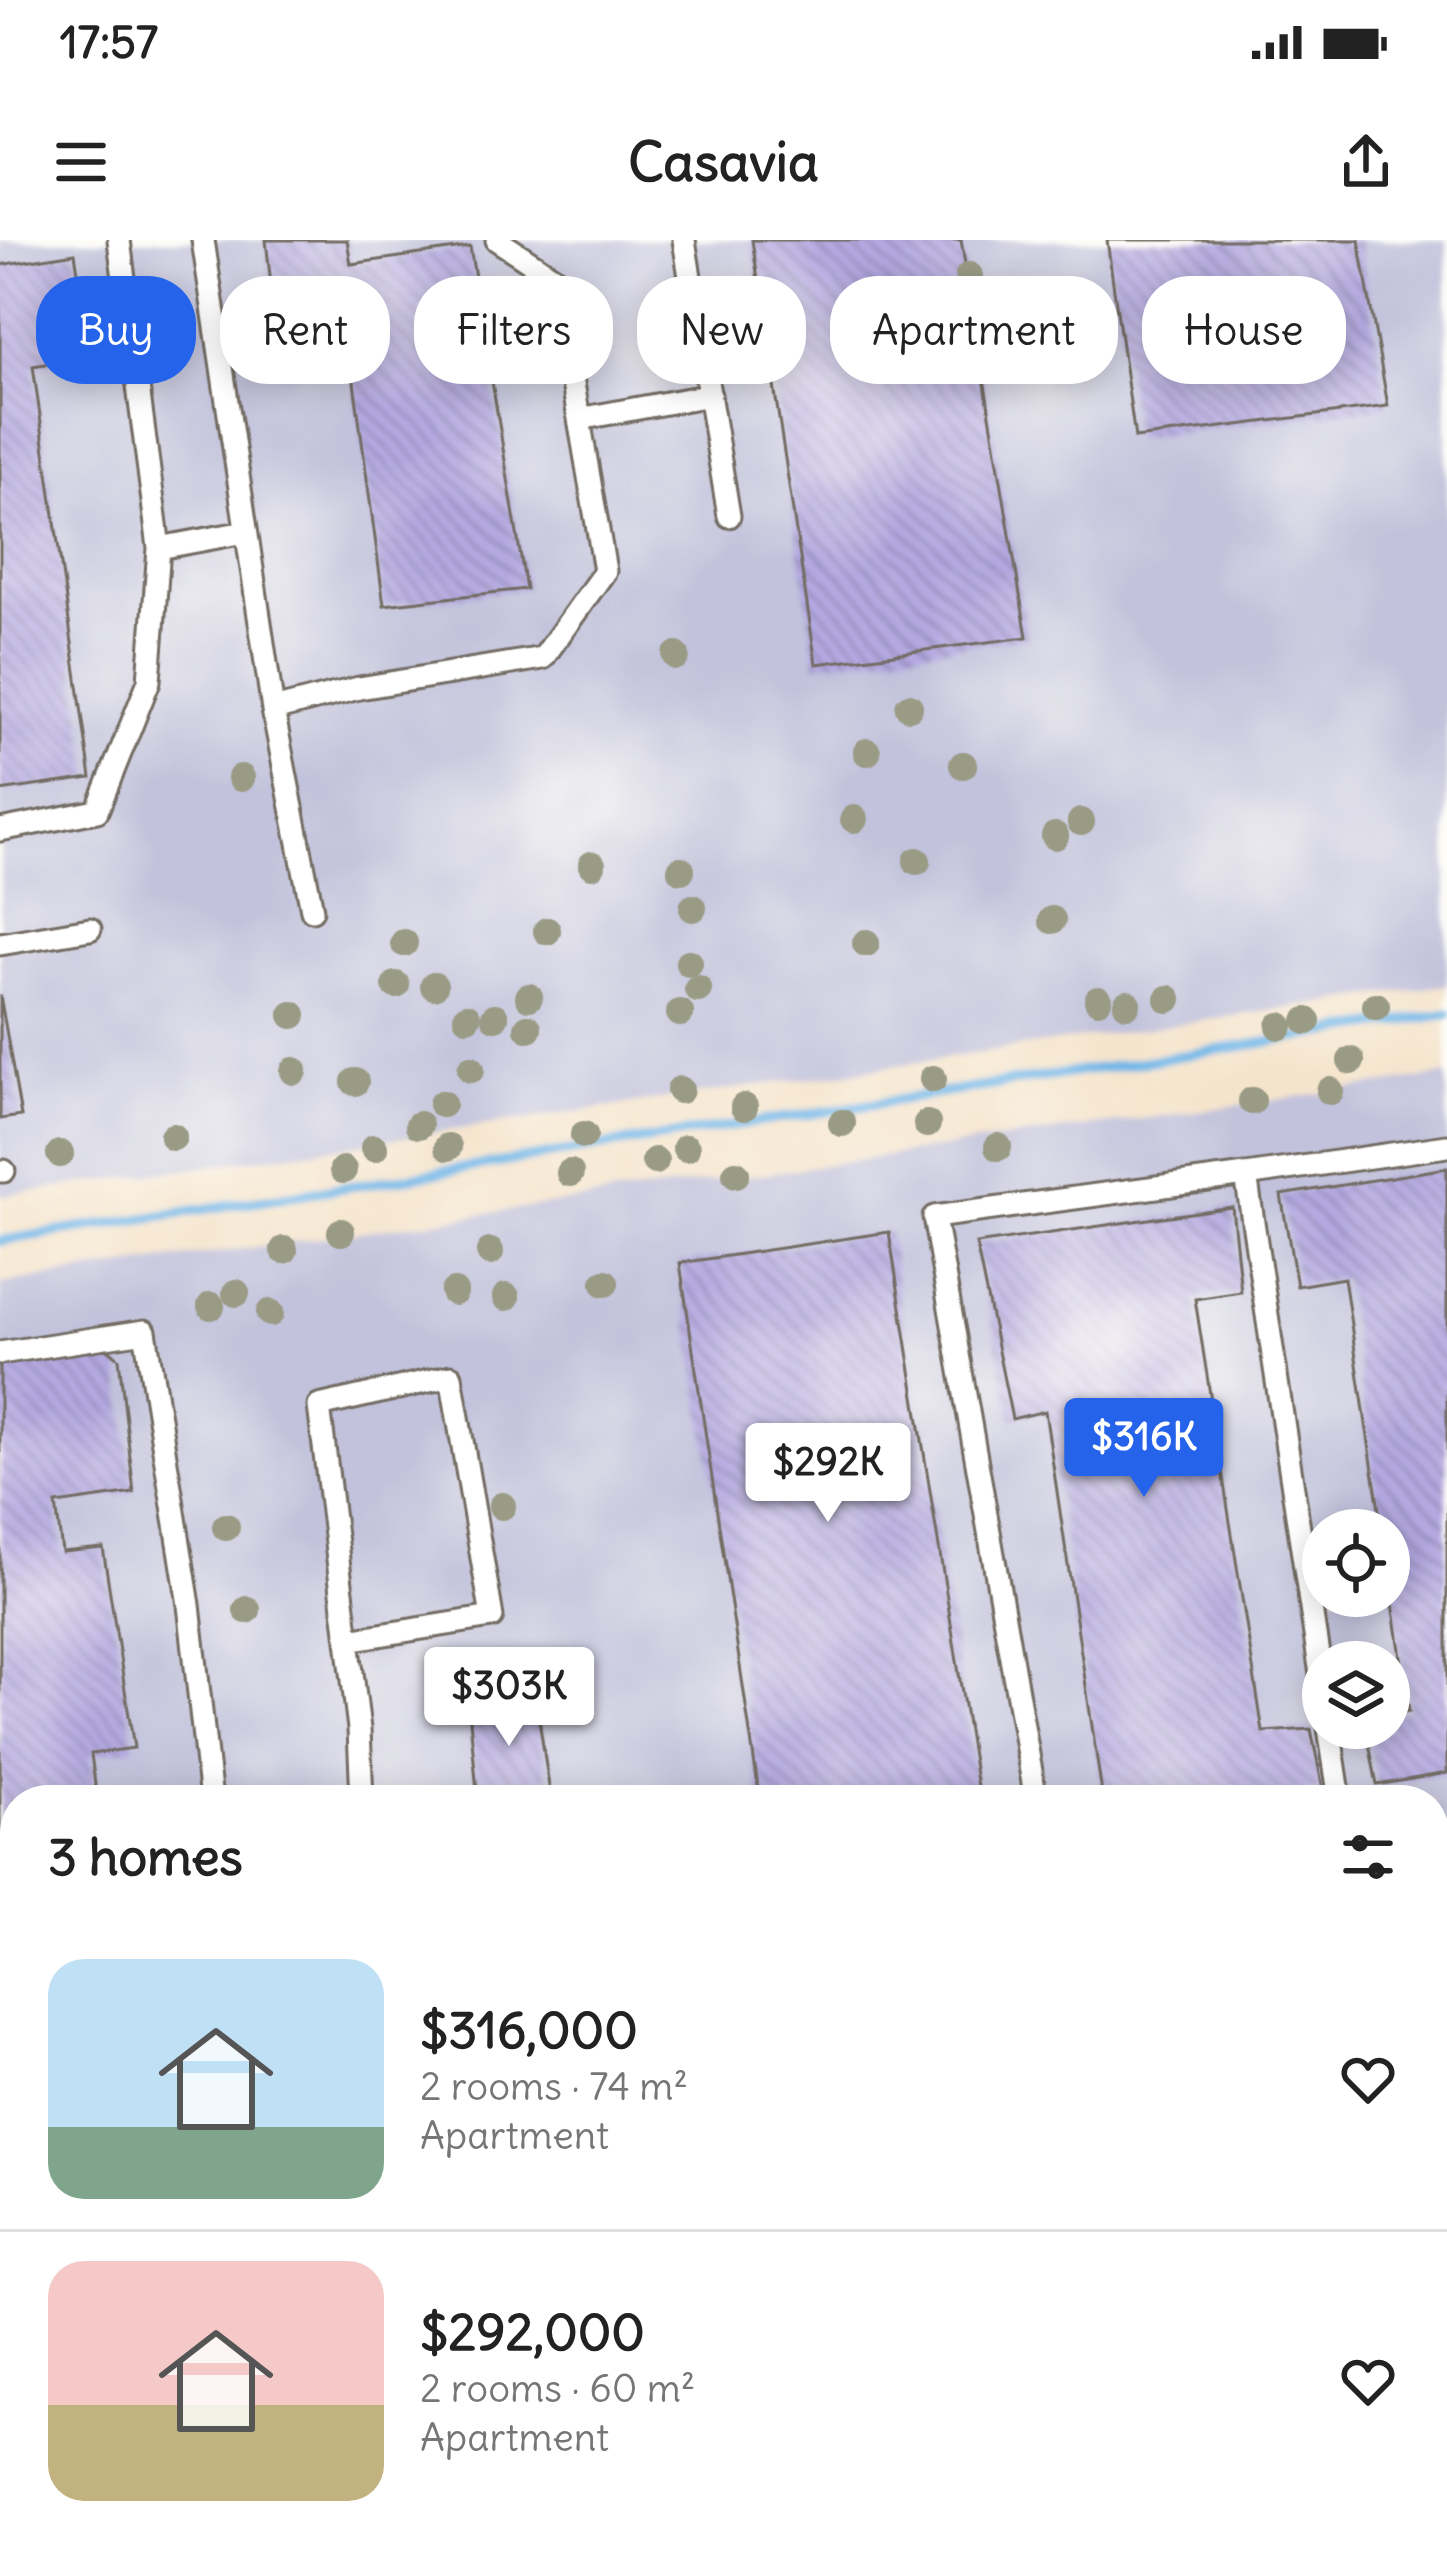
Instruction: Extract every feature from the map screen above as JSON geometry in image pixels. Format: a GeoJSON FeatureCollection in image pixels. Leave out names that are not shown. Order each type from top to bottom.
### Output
{"type":"FeatureCollection","features":[{"type":"Feature","properties":{"kind":"lane"},"geometry":{"type":"LineString","coordinates":[[0,830],[97,811],[148,681],[159,548],[119,240]]}},
{"type":"Feature","properties":{"kind":"lane"},"geometry":{"type":"LineString","coordinates":[[203,240],[273,710],[312,910]]}},
{"type":"Feature","properties":{"kind":"lane"},"geometry":{"type":"LineString","coordinates":[[273,710],[358,688],[543,658],[605,571],[555,278],[497,240]]}},
{"type":"Feature","properties":{"kind":"lane"},"geometry":{"type":"LineString","coordinates":[[684,240],[729,516]]}},
{"type":"Feature","properties":{"kind":"lane"},"geometry":{"type":"LineString","coordinates":[[579,419],[710,395]]}},
{"type":"Feature","properties":{"kind":"lane"},"geometry":{"type":"LineString","coordinates":[[159,548],[245,532]]}},
{"type":"Feature","properties":{"kind":"lane"},"geometry":{"type":"LineString","coordinates":[[0,944],[90,929]]}},
{"type":"Feature","properties":{"kind":"lane"},"geometry":{"type":"LineString","coordinates":[[1033,1785],[934,1217],[1447,1146]]}},
{"type":"Feature","properties":{"kind":"lane"},"geometry":{"type":"LineString","coordinates":[[1246,1175],[1316,1641]]}},
{"type":"Feature","properties":{"kind":"lane"},"geometry":{"type":"LineString","coordinates":[[0,1353],[145,1331],[189,1605],[209,1785]]}},
{"type":"Feature","properties":{"kind":"lane"},"geometry":{"type":"LineString","coordinates":[[348,1640],[492,1617],[451,1376],[320,1406],[348,1640],[359,1730],[361,1785]]}},
{"type":"Feature","properties":{"kind":"lane"},"geometry":{"type":"LineString","coordinates":[[1332,1749],[1338,1785]]}},
{"type":"Feature","properties":{"kind":"shaded area"},"geometry":{"type":"Polygon","coordinates":[[[0,240],[1447,240],[1447,985],[0,1196],[0,240]]]}},
{"type":"Feature","properties":{"kind":"shaded area"},"geometry":{"type":"Polygon","coordinates":[[[1447,1075],[1447,1785],[0,1785],[0,1284],[1447,1075]]]}},
{"type":"Feature","properties":{"kind":"building"},"geometry":{"type":"Polygon","coordinates":[[[266,240],[347,240],[351,264],[470,247],[475,276],[414,276],[414,384],[492,384],[526,589],[384,605],[354,384],[390,384],[390,276],[270,276],[266,240]]]}},
{"type":"Feature","properties":{"kind":"building"},"geometry":{"type":"Polygon","coordinates":[[[752,240],[961,240],[967,276],[830,276],[830,384],[985,384],[1027,637],[816,664],[774,384],[806,384],[806,276],[757,276],[752,240]]]}},
{"type":"Feature","properties":{"kind":"building"},"geometry":{"type":"Polygon","coordinates":[[[1107,240],[1359,240],[1388,406],[1135,438],[1118,318],[1118,276],[1112,276],[1107,240]]]}},
{"type":"Feature","properties":{"kind":"building"},"geometry":{"type":"Polygon","coordinates":[[[75,253],[79,276],[36,276],[33,366],[91,778],[0,791],[0,265],[75,253]]]}},
{"type":"Feature","properties":{"kind":"building"},"geometry":{"type":"Polygon","coordinates":[[[0,995],[21,1116],[0,1119],[0,995]]]}},
{"type":"Feature","properties":{"kind":"building"},"geometry":{"type":"Polygon","coordinates":[[[1447,1168],[1447,1773],[1377,1785],[1370,1749],[1410,1749],[1410,1641],[1399,1641],[1395,1617],[1410,1617],[1410,1509],[1379,1509],[1344,1278],[1297,1286],[1281,1195],[1447,1168]]]}},
{"type":"Feature","properties":{"kind":"building"},"geometry":{"type":"Polygon","coordinates":[[[1232,1207],[1241,1292],[1195,1299],[1263,1732],[1302,1730],[1302,1749],[1315,1749],[1322,1785],[1101,1785],[1045,1411],[1012,1419],[976,1244],[1232,1207]]]}},
{"type":"Feature","properties":{"kind":"building"},"geometry":{"type":"Polygon","coordinates":[[[889,1232],[977,1785],[758,1785],[680,1263],[889,1232]]]}},
{"type":"Feature","properties":{"kind":"building"},"geometry":{"type":"Polygon","coordinates":[[[103,1345],[119,1358],[134,1493],[56,1504],[62,1552],[103,1548],[134,1748],[91,1754],[95,1785],[0,1785],[0,1361],[103,1345]]]}},
{"type":"Feature","properties":{"kind":"building"},"geometry":{"type":"Polygon","coordinates":[[[535,1692],[549,1785],[476,1785],[468,1700],[535,1692]]]}},
{"type":"Feature","properties":{"kind":"waterway"},"geometry":{"type":"LineString","coordinates":[[0,1241],[1447,1014]]}}]}
